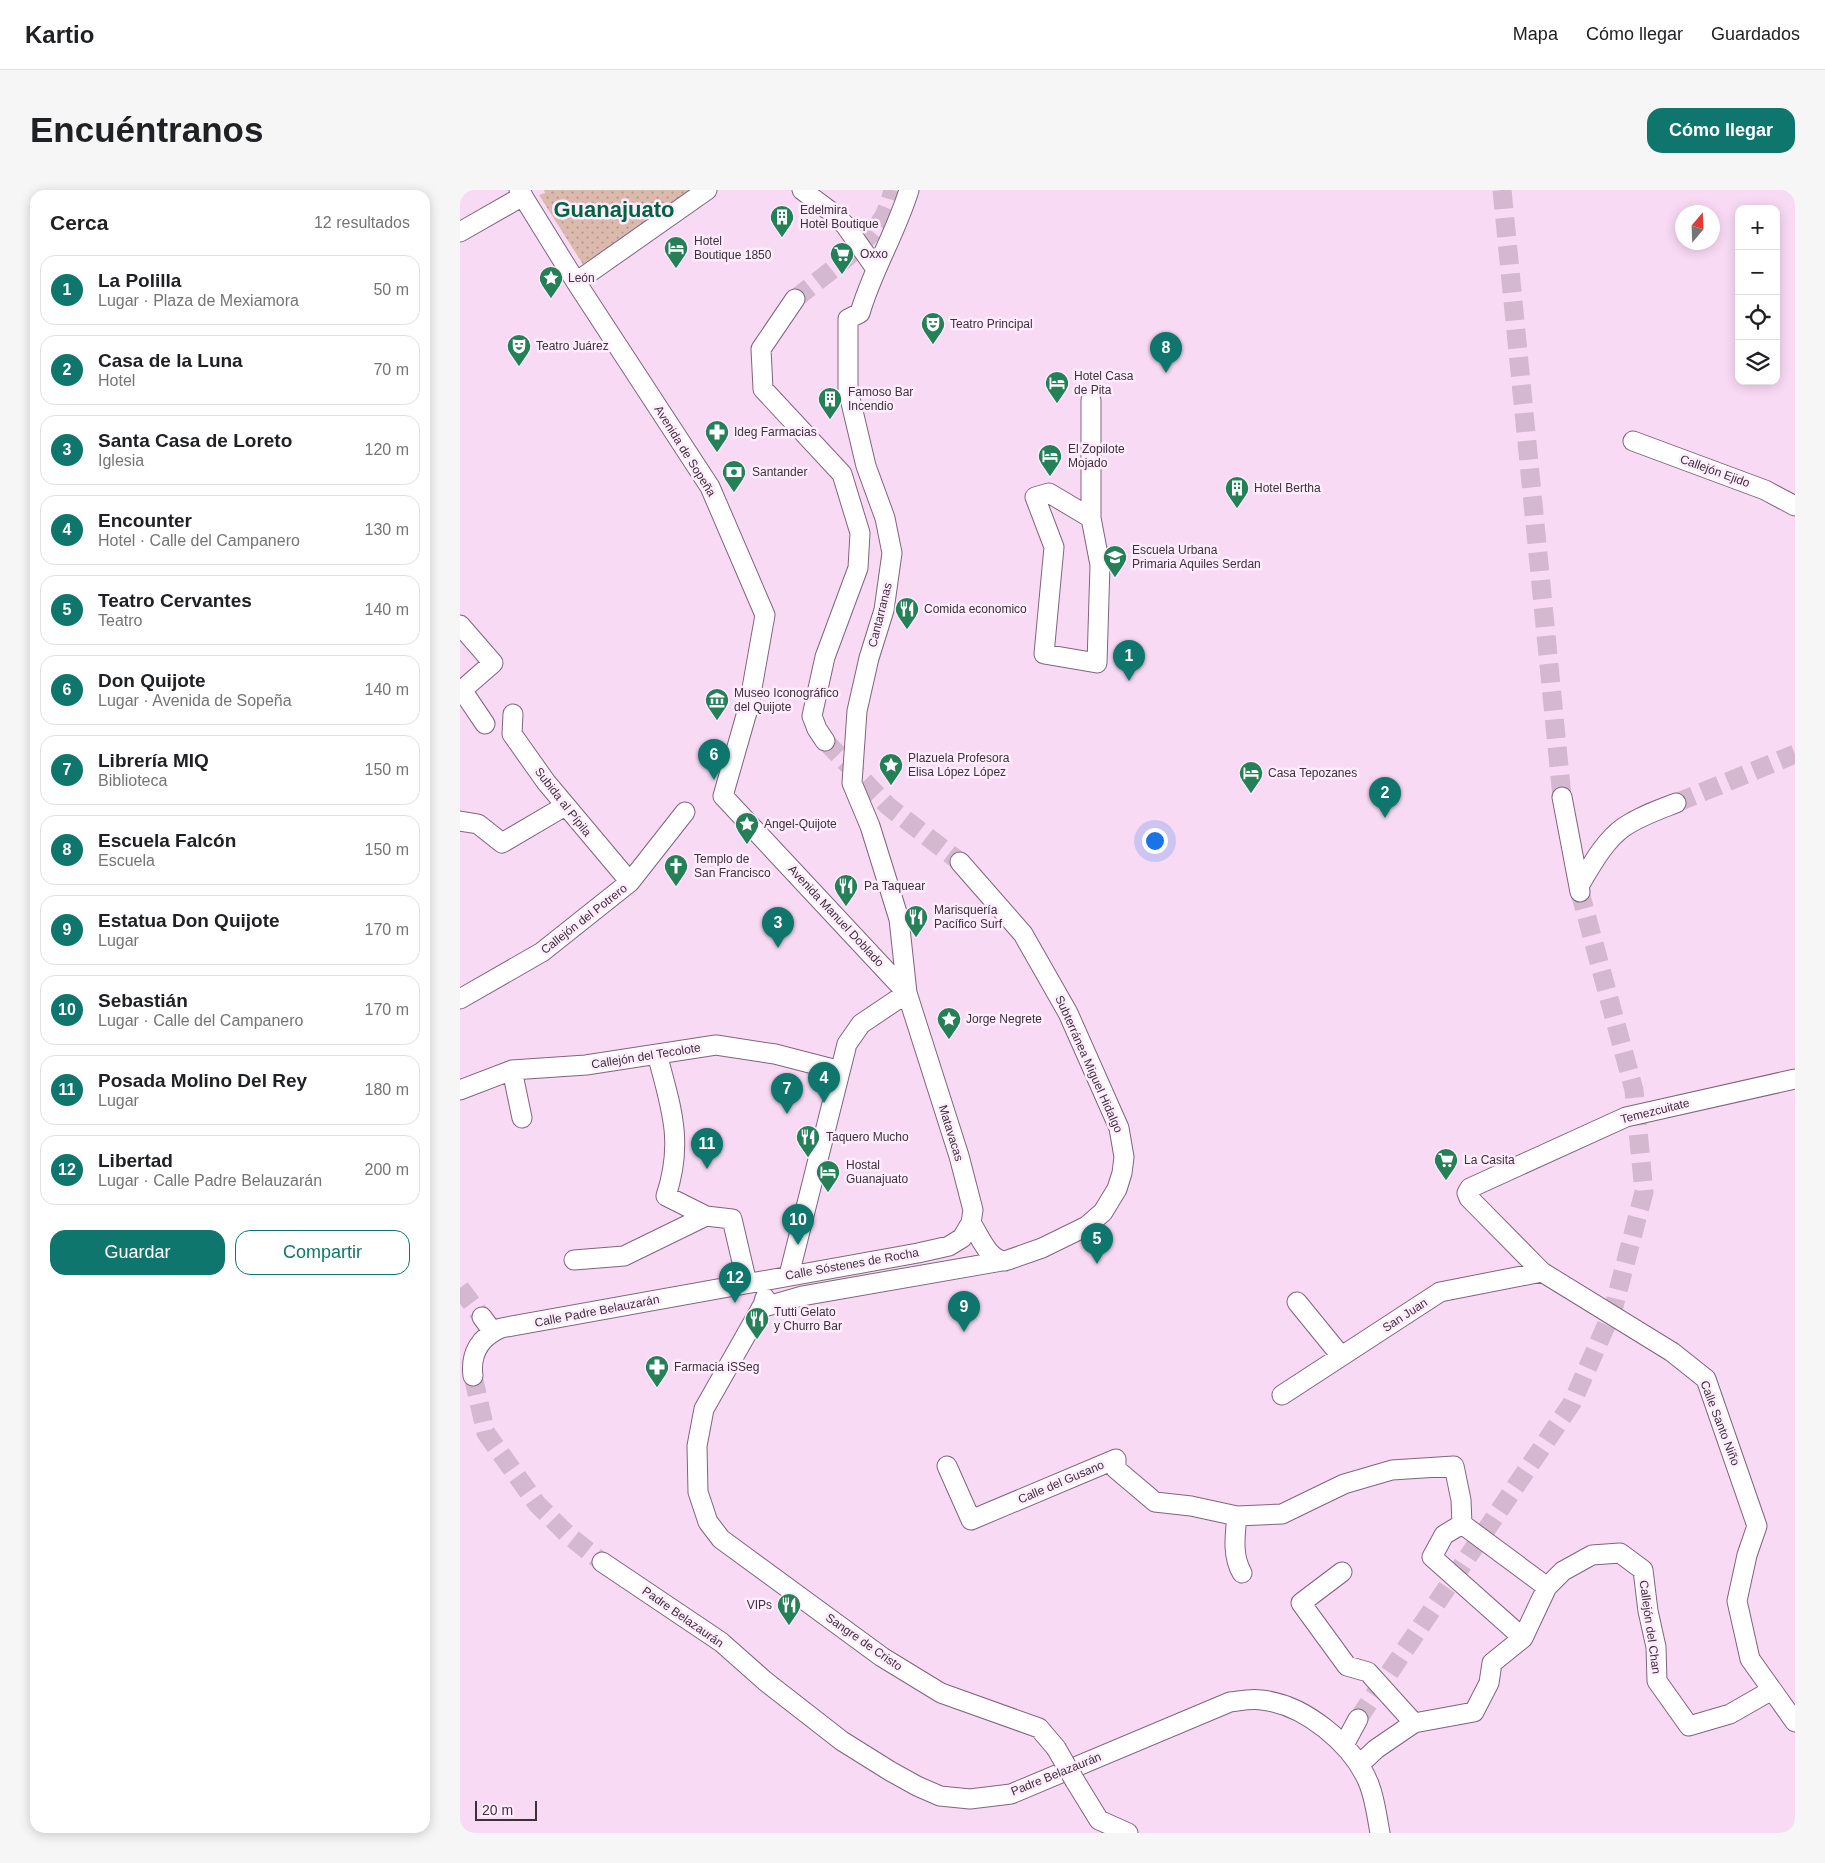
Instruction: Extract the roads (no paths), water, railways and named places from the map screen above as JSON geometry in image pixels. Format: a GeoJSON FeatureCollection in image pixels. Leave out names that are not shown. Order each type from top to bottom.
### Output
{"type":"FeatureCollection","features":[{"type":"Feature","properties":{"kind":"street"},"geometry":{"type":"LineString","coordinates":[[576,282],[708,190]]}},
{"type":"Feature","properties":{"kind":"street"},"geometry":{"type":"LineString","coordinates":[[802,190],[845,225],[876,269]]}},
{"type":"Feature","properties":{"kind":"street","name":"Cantarranas"},"geometry":{"type":"LineString","coordinates":[[907,993],[898,919],[870,826],[852,783],[857,711],[869,658],[884,610],[892,553],[885,518],[866,466],[848,390],[848,319],[860,314],[876,269],[900,217],[909,190]]}},
{"type":"Feature","properties":{"kind":"street"},"geometry":{"type":"LineString","coordinates":[[460,232],[521,193]]}},
{"type":"Feature","properties":{"kind":"street","name":"Avenida de Sopeña"},"geometry":{"type":"LineString","coordinates":[[521,193],[576,282],[710,487],[765,615],[749,705],[723,796]]}},
{"type":"Feature","properties":{"kind":"street"},"geometry":{"type":"LineString","coordinates":[[795,299],[761,349],[763,389],[842,474],[860,534],[858,568],[826,657],[812,716],[817,730],[825,741]]}},
{"type":"Feature","properties":{"kind":"street"},"geometry":{"type":"LineString","coordinates":[[1091,400],[1091,518],[1100,565],[1097,663],[1044,654],[1054,548],[1035,497],[1049,493],[1091,518]]}},
{"type":"Feature","properties":{"kind":"street","name":"Callejón Ejido"},"geometry":{"type":"LineString","coordinates":[[1633,441],[1765,490],[1795,506]]}},
{"type":"Feature","properties":{"kind":"street"},"geometry":{"type":"LineString","coordinates":[[460,625],[492,664],[462,690],[485,724]]}},
{"type":"Feature","properties":{"kind":"street","name":"Subida al Pípila"},"geometry":{"type":"LineString","coordinates":[[513,714],[512,734],[565,806],[630,882]]}},
{"type":"Feature","properties":{"kind":"street","name":"Avenida Manuel Doblado"},"geometry":{"type":"LineString","coordinates":[[723,796],[907,993]]}},
{"type":"Feature","properties":{"kind":"street"},"geometry":{"type":"LineString","coordinates":[[1562,797],[1580,891],[1596,856],[1622,828],[1648,814],[1676,803]]}},
{"type":"Feature","properties":{"kind":"street"},"geometry":{"type":"LineString","coordinates":[[460,821],[478,824],[502,843],[565,806]]}},
{"type":"Feature","properties":{"kind":"street","name":"Callejón del Potrero"},"geometry":{"type":"LineString","coordinates":[[460,999],[542,952],[630,882],[685,812]]}},
{"type":"Feature","properties":{"kind":"street","name":"Subterránea Miguel Hidalgo"},"geometry":{"type":"LineString","coordinates":[[960,862],[1023,934],[1068,1013],[1119,1128],[1124,1149],[1124,1165],[1120,1181],[1114,1196],[1103,1212],[1087,1226],[1042,1248],[1005,1261]]}},
{"type":"Feature","properties":{"kind":"street"},"geometry":{"type":"LineString","coordinates":[[789,1275],[846,1044],[861,1024],[907,993]]}},
{"type":"Feature","properties":{"kind":"street","name":"Matavacas"},"geometry":{"type":"LineString","coordinates":[[907,993],[959,1156],[973,1210],[972,1223],[991,1255],[998,1260],[1005,1261]]}},
{"type":"Feature","properties":{"kind":"street","name":"Callejón del Tecolote"},"geometry":{"type":"LineString","coordinates":[[460,1090],[512,1070],[586,1065],[716,1045],[775,1054],[833,1069]]}},
{"type":"Feature","properties":{"kind":"street"},"geometry":{"type":"LineString","coordinates":[[657,1054],[676,1132],[672,1178],[666,1196],[706,1216],[732,1219],[750,1282],[760,1286],[765,1295],[761,1308]]}},
{"type":"Feature","properties":{"kind":"street"},"geometry":{"type":"LineString","coordinates":[[512,1070],[522,1118]]}},
{"type":"Feature","properties":{"kind":"street","name":"Temezcuitate"},"geometry":{"type":"LineString","coordinates":[[1468,1190],[1626,1117],[1795,1079]]}},
{"type":"Feature","properties":{"kind":"street","name":"Calle Santo Niño"},"geometry":{"type":"LineString","coordinates":[[1468,1190],[1469,1198],[1542,1272],[1672,1352],[1706,1379],[1757,1526],[1747,1555],[1737,1601],[1750,1659],[1795,1722]]}},
{"type":"Feature","properties":{"kind":"street"},"geometry":{"type":"LineString","coordinates":[[574,1260],[624,1256],[706,1216]]}},
{"type":"Feature","properties":{"kind":"street","name":"Calle Sóstenes de Rocha"},"geometry":{"type":"LineString","coordinates":[[750,1282],[949,1246],[962,1238],[972,1223]]}},
{"type":"Feature","properties":{"kind":"street","name":"Calle Sóstenes de Rocha"},"geometry":{"type":"LineString","coordinates":[[761,1308],[802,1296],[1005,1261]]}},
{"type":"Feature","properties":{"kind":"street","name":"San Juan"},"geometry":{"type":"LineString","coordinates":[[1282,1395],[1440,1292],[1542,1272]]}},
{"type":"Feature","properties":{"kind":"street","name":"Calle Padre Belauzarán"},"geometry":{"type":"LineString","coordinates":[[473,1376],[474,1354],[487,1324],[501,1328],[750,1282]]}},
{"type":"Feature","properties":{"kind":"street"},"geometry":{"type":"LineString","coordinates":[[1297,1302],[1341,1356]]}},
{"type":"Feature","properties":{"kind":"street","name":"Sangre de Cristo"},"geometry":{"type":"LineString","coordinates":[[761,1308],[704,1409],[698,1446],[698,1492],[708,1522],[721,1539],[882,1657],[941,1693],[1040,1728],[1056,1748],[1100,1820],[1128,1833]]}},
{"type":"Feature","properties":{"kind":"street","name":"Calle del Gusano"},"geometry":{"type":"LineString","coordinates":[[947,1466],[971,1520],[1116,1459],[1116,1469],[1155,1502],[1191,1506],[1236,1516],[1282,1514],[1344,1484],[1392,1470],[1454,1466],[1461,1500],[1462,1524]]}},
{"type":"Feature","properties":{"kind":"street"},"geometry":{"type":"LineString","coordinates":[[1236,1516],[1237,1563],[1242,1573]]}},
{"type":"Feature","properties":{"kind":"street"},"geometry":{"type":"LineString","coordinates":[[1523,1638],[1432,1557],[1444,1536],[1462,1524],[1547,1587]]}},
{"type":"Feature","properties":{"kind":"street","name":"Callejón del Chan"},"geometry":{"type":"LineString","coordinates":[[1359,1765],[1376,1749],[1414,1723],[1474,1712],[1489,1683],[1492,1663],[1523,1638],[1547,1587],[1563,1570],[1592,1555],[1620,1553],[1642,1570],[1656,1647],[1658,1681],[1689,1726],[1730,1714],[1772,1690]]}},
{"type":"Feature","properties":{"kind":"street","name":"Padre Belazaurán"},"geometry":{"type":"LineString","coordinates":[[602,1562],[721,1642],[765,1681],[842,1741],[903,1779],[940,1796],[970,1799],[1011,1794],[1230,1702],[1260,1699],[1304,1714],[1324,1727],[1344,1745],[1359,1765],[1370,1785],[1380,1833]]}},
{"type":"Feature","properties":{"kind":"street"},"geometry":{"type":"LineString","coordinates":[[1342,1572],[1301,1602],[1347,1666],[1368,1672],[1414,1723]]}},
{"type":"Feature","properties":{"kind":"street"},"geometry":{"type":"LineString","coordinates":[[1344,1745],[1358,1719]]}},
{"type":"Feature","properties":{"kind":"tunnel"},"geometry":{"type":"LineString","coordinates":[[795,299],[839,264],[869,236],[883,217],[893,190]]}},
{"type":"Feature","properties":{"kind":"tunnel"},"geometry":{"type":"LineString","coordinates":[[1502,190],[1562,797]]}},
{"type":"Feature","properties":{"kind":"tunnel"},"geometry":{"type":"LineString","coordinates":[[825,741],[888,806],[960,862]]}},
{"type":"Feature","properties":{"kind":"tunnel"},"geometry":{"type":"LineString","coordinates":[[1676,803],[1795,754]]}},
{"type":"Feature","properties":{"kind":"tunnel"},"geometry":{"type":"LineString","coordinates":[[1358,1719],[1572,1403],[1613,1310],[1644,1192],[1634,1090],[1581,896]]}},
{"type":"Feature","properties":{"kind":"tunnel"},"geometry":{"type":"LineString","coordinates":[[460,1288],[482,1317]]}},
{"type":"Feature","properties":{"kind":"tunnel"},"geometry":{"type":"LineString","coordinates":[[473,1376],[486,1433],[537,1504],[568,1535],[602,1562]]}},
{"type":"Feature","properties":{"kind":"place","name":"Edelmira Hotel Boutique"},"geometry":{"type":"Point","coordinates":[782,238]}},
{"type":"Feature","properties":{"kind":"place","name":"Hotel Boutique 1850"},"geometry":{"type":"Point","coordinates":[676,269]}},
{"type":"Feature","properties":{"kind":"place","name":"Oxxo"},"geometry":{"type":"Point","coordinates":[842,275]}},
{"type":"Feature","properties":{"kind":"place","name":"León"},"geometry":{"type":"Point","coordinates":[551,299]}},
{"type":"Feature","properties":{"kind":"place","name":"Teatro Principal"},"geometry":{"type":"Point","coordinates":[933,345]}},
{"type":"Feature","properties":{"kind":"place","name":"Teatro Juárez"},"geometry":{"type":"Point","coordinates":[519,367]}},
{"type":"Feature","properties":{"kind":"place","name":"Escuela Falcón"},"geometry":{"type":"Point","coordinates":[1166,373]}},
{"type":"Feature","properties":{"kind":"place","name":"Hotel Casa de Pita"},"geometry":{"type":"Point","coordinates":[1057,404]}},
{"type":"Feature","properties":{"kind":"place","name":"Famoso Bar Incendio"},"geometry":{"type":"Point","coordinates":[830,420]}},
{"type":"Feature","properties":{"kind":"place","name":"Ideg Farmacias"},"geometry":{"type":"Point","coordinates":[717,453]}},
{"type":"Feature","properties":{"kind":"place","name":"El Zopilote Mojado"},"geometry":{"type":"Point","coordinates":[1050,477]}},
{"type":"Feature","properties":{"kind":"place","name":"Santander"},"geometry":{"type":"Point","coordinates":[734,493]}},
{"type":"Feature","properties":{"kind":"place","name":"Hotel Bertha"},"geometry":{"type":"Point","coordinates":[1237,509]}},
{"type":"Feature","properties":{"kind":"place","name":"Escuela Urbana Primaria Aquiles Serdan"},"geometry":{"type":"Point","coordinates":[1115,578]}},
{"type":"Feature","properties":{"kind":"place","name":"Comida economico"},"geometry":{"type":"Point","coordinates":[907,630]}},
{"type":"Feature","properties":{"kind":"place","name":"La Polilla"},"geometry":{"type":"Point","coordinates":[1129,681]}},
{"type":"Feature","properties":{"kind":"place","name":"Museo Iconográfico del Quijote"},"geometry":{"type":"Point","coordinates":[717,721]}},
{"type":"Feature","properties":{"kind":"place","name":"Don Quijote"},"geometry":{"type":"Point","coordinates":[714,780]}},
{"type":"Feature","properties":{"kind":"place","name":"Plazuela Profesora Elisa López López"},"geometry":{"type":"Point","coordinates":[891,786]}},
{"type":"Feature","properties":{"kind":"place","name":"Casa Tepozanes"},"geometry":{"type":"Point","coordinates":[1251,794]}},
{"type":"Feature","properties":{"kind":"place","name":"Casa de la Luna"},"geometry":{"type":"Point","coordinates":[1385,818]}},
{"type":"Feature","properties":{"kind":"place","name":"Angel-Quijote"},"geometry":{"type":"Point","coordinates":[747,845]}},
{"type":"Feature","properties":{"kind":"place","name":"Templo de San Francisco"},"geometry":{"type":"Point","coordinates":[676,887]}},
{"type":"Feature","properties":{"kind":"place","name":"Pa Taquear"},"geometry":{"type":"Point","coordinates":[846,907]}},
{"type":"Feature","properties":{"kind":"place","name":"Marisquería Pacífico Surf"},"geometry":{"type":"Point","coordinates":[916,938]}},
{"type":"Feature","properties":{"kind":"place","name":"Santa Casa de Loreto"},"geometry":{"type":"Point","coordinates":[778,948]}},
{"type":"Feature","properties":{"kind":"place","name":"Jorge Negrete"},"geometry":{"type":"Point","coordinates":[949,1040]}},
{"type":"Feature","properties":{"kind":"place","name":"Encounter"},"geometry":{"type":"Point","coordinates":[824,1103]}},
{"type":"Feature","properties":{"kind":"place","name":"Librería MIQ"},"geometry":{"type":"Point","coordinates":[787,1114]}},
{"type":"Feature","properties":{"kind":"place","name":"Taquero Mucho"},"geometry":{"type":"Point","coordinates":[808,1158]}},
{"type":"Feature","properties":{"kind":"place","name":"Posada Molino Del Rey"},"geometry":{"type":"Point","coordinates":[707,1169]}},
{"type":"Feature","properties":{"kind":"place","name":"La Casita"},"geometry":{"type":"Point","coordinates":[1446,1181]}},
{"type":"Feature","properties":{"kind":"place","name":"Hostal Guanajuato"},"geometry":{"type":"Point","coordinates":[828,1193]}},
{"type":"Feature","properties":{"kind":"place","name":"Sebastián"},"geometry":{"type":"Point","coordinates":[798,1245]}},
{"type":"Feature","properties":{"kind":"place","name":"Teatro Cervantes"},"geometry":{"type":"Point","coordinates":[1097,1264]}},
{"type":"Feature","properties":{"kind":"place","name":"Libertad"},"geometry":{"type":"Point","coordinates":[735,1303]}},
{"type":"Feature","properties":{"kind":"place","name":"Estatua Don Quijote"},"geometry":{"type":"Point","coordinates":[964,1332]}},
{"type":"Feature","properties":{"kind":"place","name":"Tutti Gelato y Churro Bar"},"geometry":{"type":"Point","coordinates":[757,1340]}},
{"type":"Feature","properties":{"kind":"place","name":"Farmacia iSSeg"},"geometry":{"type":"Point","coordinates":[657,1388]}},
{"type":"Feature","properties":{"kind":"place","name":"VIPs"},"geometry":{"type":"Point","coordinates":[789,1626]}},
{"type":"Feature","properties":{"kind":"district","name":"Guanajuato"},"geometry":{"type":"Point","coordinates":[614,209]}}]}
